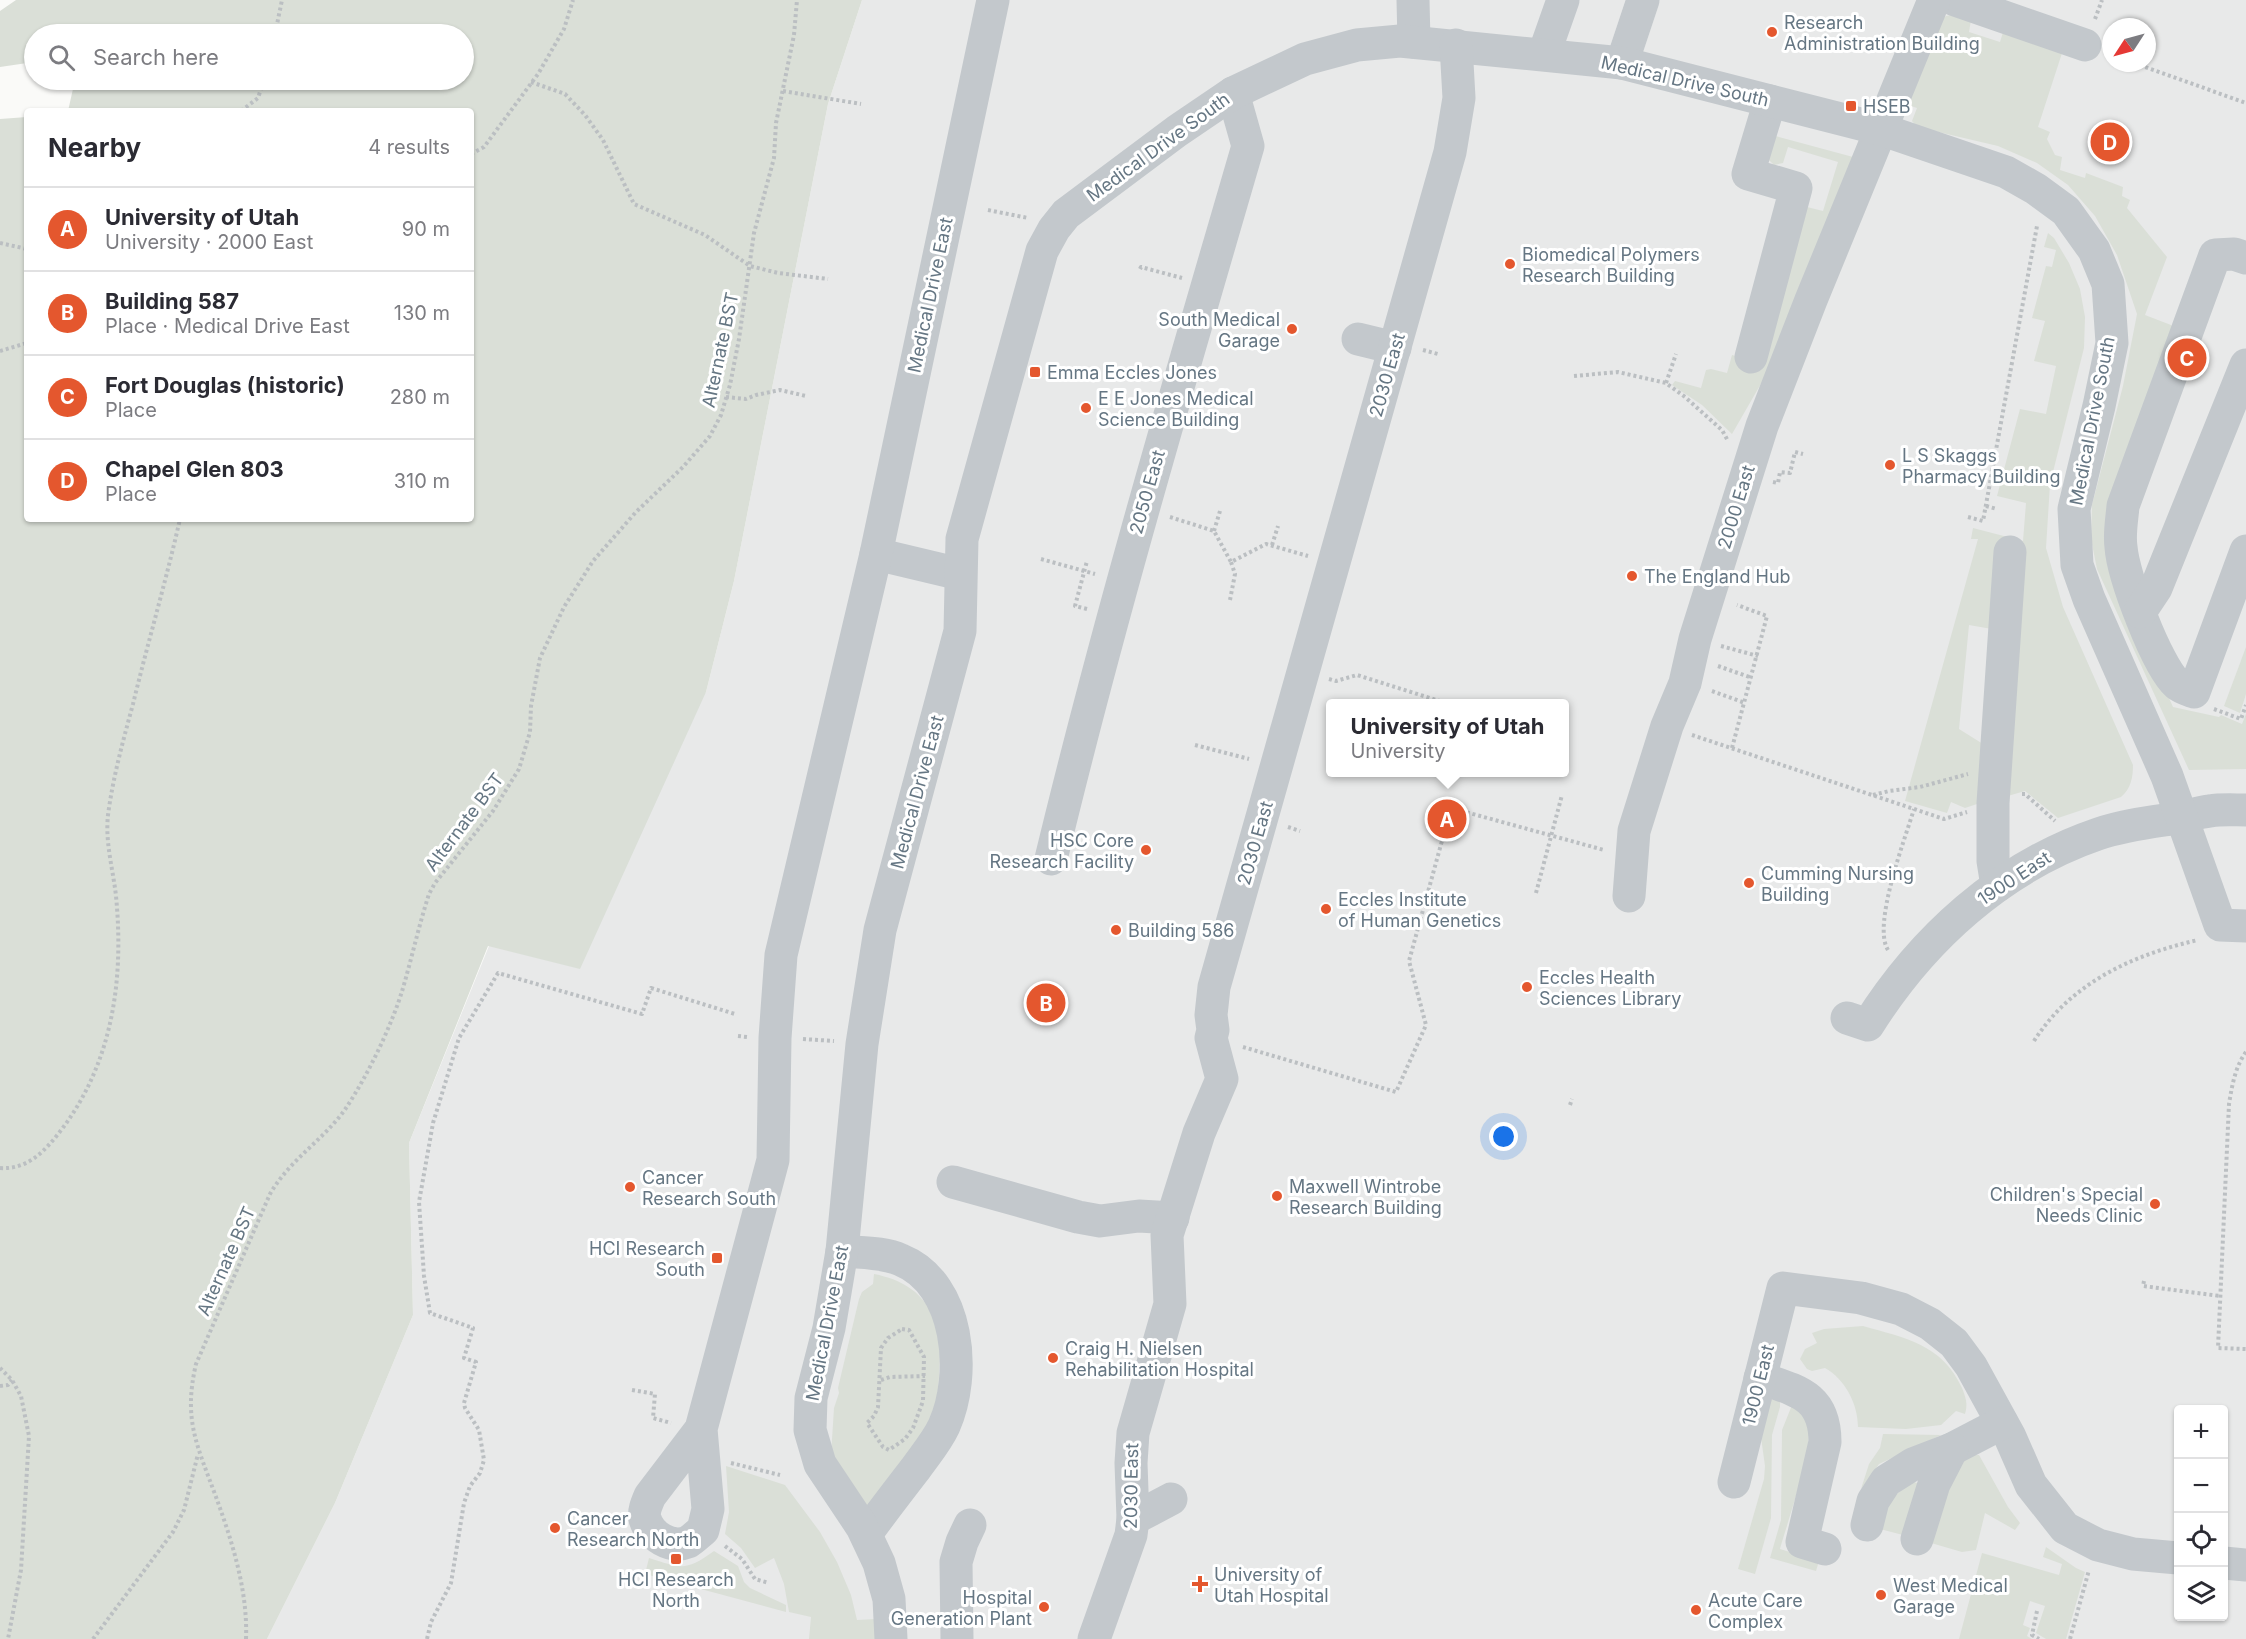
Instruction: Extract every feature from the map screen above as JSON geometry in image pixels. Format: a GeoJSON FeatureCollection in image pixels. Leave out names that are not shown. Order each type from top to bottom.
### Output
{"type":"FeatureCollection","features":[{"type":"Feature","properties":{"kind":"street","name":"Medical Drive East"},"geometry":{"type":"LineString","coordinates":[[688,1426],[773,1160],[775,1038],[781,955],[876,554],[993,0]]}},
{"type":"Feature","properties":{"kind":"street"},"geometry":{"type":"LineString","coordinates":[[1413,0],[1414,42]]}},
{"type":"Feature","properties":{"kind":"street"},"geometry":{"type":"LineString","coordinates":[[1544,54],[1563,0]]}},
{"type":"Feature","properties":{"kind":"street"},"geometry":{"type":"LineString","coordinates":[[1622,63],[1642,0]]}},
{"type":"Feature","properties":{"kind":"street","name":"2000 East"},"geometry":{"type":"LineString","coordinates":[[1629,896],[1630,858],[1634,831],[1667,726],[1757,481],[1770,405],[1934,0]]}},
{"type":"Feature","properties":{"kind":"street"},"geometry":{"type":"LineString","coordinates":[[1955,0],[2085,45]]}},
{"type":"Feature","properties":{"kind":"street","name":"Medical Drive South"},"geometry":{"type":"LineString","coordinates":[[960,573],[962,539],[1042,251],[1054,229],[1066,214],[1177,131],[1233,93],[1305,59],[1357,45],[1400,41],[1622,63],[1880,129],[2006,172],[2036,189],[2066,211],[2094,250],[2108,284],[2112,343],[2100,406],[2073,510],[2077,565],[2089,599],[2167,776],[2220,926],[2246,926]]}},
{"type":"Feature","properties":{"kind":"street","name":"2030 East"},"geometry":{"type":"LineString","coordinates":[[1094,1639],[1131,1535],[1133,1433],[1170,1304],[1167,1235],[1199,1133],[1222,1079],[1211,1038],[1213,1030],[1210,1015],[1214,987],[1450,152],[1459,98],[1456,45]]}},
{"type":"Feature","properties":{"kind":"street","name":"2050 East"},"geometry":{"type":"LineString","coordinates":[[1051,859],[1119,591],[1248,146],[1233,93]]}},
{"type":"Feature","properties":{"kind":"street"},"geometry":{"type":"LineString","coordinates":[[1751,357],[1796,188],[1748,174],[1770,101]]}},
{"type":"Feature","properties":{"kind":"street"},"geometry":{"type":"LineString","coordinates":[[2246,258],[2234,254],[2215,255],[2123,506],[2121,548],[2140,612],[2152,642],[2169,674],[2179,686],[2194,692],[2246,551]]}},
{"type":"Feature","properties":{"kind":"street"},"geometry":{"type":"LineString","coordinates":[[1358,339],[1395,348]]}},
{"type":"Feature","properties":{"kind":"street"},"geometry":{"type":"LineString","coordinates":[[2140,612],[2156,588],[2246,365]]}},
{"type":"Feature","properties":{"kind":"street"},"geometry":{"type":"LineString","coordinates":[[1997,886],[1993,861],[1995,767],[2010,552]]}},
{"type":"Feature","properties":{"kind":"street"},"geometry":{"type":"LineString","coordinates":[[876,554],[960,573]]}},
{"type":"Feature","properties":{"kind":"street","name":"Medical Drive East"},"geometry":{"type":"LineString","coordinates":[[891,1639],[891,1617],[885,1581],[866,1534],[820,1464],[810,1430],[811,1398],[829,1328],[842,1251],[862,1044],[880,930],[960,631],[960,573]]}},
{"type":"Feature","properties":{"kind":"street","name":"1900 East"},"geometry":{"type":"LineString","coordinates":[[1858,1022],[1961,914],[1997,886],[2038,859],[2100,833],[2142,823],[2211,811],[2246,810]]}},
{"type":"Feature","properties":{"kind":"street"},"geometry":{"type":"LineString","coordinates":[[953,1182],[1100,1221],[1139,1216],[1173,1218]]}},
{"type":"Feature","properties":{"kind":"street"},"geometry":{"type":"LineString","coordinates":[[842,1251],[889,1256],[907,1262],[922,1273],[932,1283],[945,1306],[952,1324],[957,1361],[954,1396],[943,1429],[866,1534]]}},
{"type":"Feature","properties":{"kind":"street","name":"1900 East"},"geometry":{"type":"LineString","coordinates":[[1734,1482],[1783,1288],[1861,1298],[1901,1309],[1930,1324],[1954,1342],[2002,1423]]}},
{"type":"Feature","properties":{"kind":"street"},"geometry":{"type":"LineString","coordinates":[[1760,1378],[1802,1393],[1817,1406],[1825,1425],[1825,1442],[1802,1542],[1826,1549]]}},
{"type":"Feature","properties":{"kind":"street"},"geometry":{"type":"LineString","coordinates":[[1867,1525],[1874,1501],[1886,1481],[1913,1464],[1952,1449],[2002,1423],[2031,1485],[2065,1528],[2098,1545],[2133,1554],[2174,1558]]}},
{"type":"Feature","properties":{"kind":"street"},"geometry":{"type":"LineString","coordinates":[[1917,1539],[1934,1484],[1952,1449]]}},
{"type":"Feature","properties":{"kind":"street"},"geometry":{"type":"LineString","coordinates":[[1133,1519],[1172,1500]]}},
{"type":"Feature","properties":{"kind":"street"},"geometry":{"type":"LineString","coordinates":[[957,1639],[956,1562],[970,1525]]}},
{"type":"Feature","properties":{"kind":"street"},"geometry":{"type":"LineString","coordinates":[[2228,1563],[2246,1565]]}},
{"type":"Feature","properties":{"kind":"path"},"geometry":{"type":"LineString","coordinates":[[276,24],[282,0]]}},
{"type":"Feature","properties":{"kind":"path"},"geometry":{"type":"LineString","coordinates":[[474,152],[484,147],[531,82],[564,29],[573,0]]}},
{"type":"Feature","properties":{"kind":"path","name":"Alternate BST"},"geometry":{"type":"LineString","coordinates":[[96,1637],[173,1532],[184,1510],[198,1453],[192,1429],[190,1403],[196,1364],[270,1194],[280,1177],[345,1109],[386,1031],[402,990],[432,889],[493,810],[519,770],[530,732],[535,679],[550,633],[564,606],[593,561],[636,512],[683,467],[710,436],[721,415],[739,339],[754,233],[774,158],[776,123],[794,35],[797,0]]}},
{"type":"Feature","properties":{"kind":"path"},"geometry":{"type":"LineString","coordinates":[[2156,71],[2246,103]]}},
{"type":"Feature","properties":{"kind":"path"},"geometry":{"type":"LineString","coordinates":[[531,82],[565,94],[585,115],[603,140],[634,204],[705,235],[750,266],[778,273],[828,279]]}},
{"type":"Feature","properties":{"kind":"path"},"geometry":{"type":"LineString","coordinates":[[245,108],[258,98],[262,90]]}},
{"type":"Feature","properties":{"kind":"path"},"geometry":{"type":"LineString","coordinates":[[783,91],[861,104]]}},
{"type":"Feature","properties":{"kind":"path"},"geometry":{"type":"LineString","coordinates":[[988,210],[1030,218]]}},
{"type":"Feature","properties":{"kind":"path"},"geometry":{"type":"LineString","coordinates":[[1968,518],[1983,521],[2037,225]]}},
{"type":"Feature","properties":{"kind":"path"},"geometry":{"type":"LineString","coordinates":[[0,243],[24,248]]}},
{"type":"Feature","properties":{"kind":"path"},"geometry":{"type":"LineString","coordinates":[[1140,269],[1141,267],[1191,281]]}},
{"type":"Feature","properties":{"kind":"path"},"geometry":{"type":"LineString","coordinates":[[0,351],[24,344]]}},
{"type":"Feature","properties":{"kind":"path"},"geometry":{"type":"LineString","coordinates":[[1666,383],[1677,354]]}},
{"type":"Feature","properties":{"kind":"path"},"geometry":{"type":"LineString","coordinates":[[1574,376],[1618,372],[1666,383],[1722,430],[1757,481],[1778,483],[1780,472],[1790,473],[1795,452]]}},
{"type":"Feature","properties":{"kind":"path"},"geometry":{"type":"LineString","coordinates":[[726,397],[746,399],[780,390],[806,396]]}},
{"type":"Feature","properties":{"kind":"path"},"geometry":{"type":"LineString","coordinates":[[1789,450],[1803,454]]}},
{"type":"Feature","properties":{"kind":"path"},"geometry":{"type":"LineString","coordinates":[[1986,506],[1997,509]]}},
{"type":"Feature","properties":{"kind":"path"},"geometry":{"type":"LineString","coordinates":[[1214,531],[1220,511]]}},
{"type":"Feature","properties":{"kind":"path"},"geometry":{"type":"LineString","coordinates":[[1171,518],[1214,531],[1235,574],[1230,600]]}},
{"type":"Feature","properties":{"kind":"path"},"geometry":{"type":"LineString","coordinates":[[0,1168],[23,1165],[33,1160],[51,1144],[83,1098],[95,1074],[110,1033],[117,984],[118,944],[116,895],[108,846],[108,816],[118,761],[179,522]]}},
{"type":"Feature","properties":{"kind":"path"},"geometry":{"type":"LineString","coordinates":[[1272,545],[1278,526]]}},
{"type":"Feature","properties":{"kind":"path"},"geometry":{"type":"LineString","coordinates":[[1231,562],[1266,544],[1315,558]]}},
{"type":"Feature","properties":{"kind":"path"},"geometry":{"type":"LineString","coordinates":[[1041,559],[1091,573]]}},
{"type":"Feature","properties":{"kind":"path"},"geometry":{"type":"LineString","coordinates":[[1087,561],[1075,606],[1090,610],[1093,601]]}},
{"type":"Feature","properties":{"kind":"path"},"geometry":{"type":"LineString","coordinates":[[1732,748],[1767,616],[1737,606],[1739,598]]}},
{"type":"Feature","properties":{"kind":"path"},"geometry":{"type":"LineString","coordinates":[[1691,660],[1758,656]]}},
{"type":"Feature","properties":{"kind":"path"},"geometry":{"type":"LineString","coordinates":[[1691,660],[1752,678]]}},
{"type":"Feature","properties":{"kind":"path"},"geometry":{"type":"LineString","coordinates":[[1691,660],[1745,703]]}},
{"type":"Feature","properties":{"kind":"path"},"geometry":{"type":"LineString","coordinates":[[1303,672],[1336,681],[1357,675],[1433,699]]}},
{"type":"Feature","properties":{"kind":"path"},"geometry":{"type":"LineString","coordinates":[[2222,711],[2241,719],[2246,705]]}},
{"type":"Feature","properties":{"kind":"path"},"geometry":{"type":"LineString","coordinates":[[1667,726],[1914,809],[1883,922],[1884,944],[1892,956]]}},
{"type":"Feature","properties":{"kind":"path"},"geometry":{"type":"LineString","coordinates":[[1195,745],[1252,760]]}},
{"type":"Feature","properties":{"kind":"path"},"geometry":{"type":"LineString","coordinates":[[1873,795],[1920,787],[1995,767]]}},
{"type":"Feature","properties":{"kind":"path"},"geometry":{"type":"LineString","coordinates":[[1536,893],[1562,795]]}},
{"type":"Feature","properties":{"kind":"path"},"geometry":{"type":"LineString","coordinates":[[1211,1038],[1396,1092],[1426,1025],[1409,961],[1451,807],[1630,858]]}},
{"type":"Feature","properties":{"kind":"path"},"geometry":{"type":"LineString","coordinates":[[2034,1041],[2061,1007],[2094,980],[2114,968],[2157,951],[2202,939]]}},
{"type":"Feature","properties":{"kind":"path"},"geometry":{"type":"LineString","coordinates":[[427,1639],[431,1622],[451,1583],[464,1503],[470,1486],[480,1473],[484,1460],[479,1430],[464,1403],[476,1362],[464,1358],[473,1328],[430,1313],[424,1276],[419,1202],[433,1123],[459,1038],[498,973],[642,1014],[651,988],[735,1014]]}},
{"type":"Feature","properties":{"kind":"path"},"geometry":{"type":"LineString","coordinates":[[793,1038],[831,1041]]}},
{"type":"Feature","properties":{"kind":"path"},"geometry":{"type":"LineString","coordinates":[[2246,1052],[2234,1079],[2229,1104],[2218,1348],[2246,1349]]}},
{"type":"Feature","properties":{"kind":"path"},"geometry":{"type":"LineString","coordinates":[[1570,1105],[1572,1099]]}},
{"type":"Feature","properties":{"kind":"path"},"geometry":{"type":"LineString","coordinates":[[2144,1281],[2143,1287],[2220,1296]]}},
{"type":"Feature","properties":{"kind":"path"},"geometry":{"type":"LineString","coordinates":[[902,1329],[909,1330],[924,1357],[922,1401],[913,1428],[905,1439],[889,1450],[883,1447],[867,1424],[878,1407],[881,1380],[881,1348],[888,1338],[902,1329]]}},
{"type":"Feature","properties":{"kind":"path"},"geometry":{"type":"LineString","coordinates":[[0,1368],[12,1380],[26,1413],[29,1436],[21,1570],[8,1639]]}},
{"type":"Feature","properties":{"kind":"path"},"geometry":{"type":"LineString","coordinates":[[0,1386],[8,1386],[12,1380]]}},
{"type":"Feature","properties":{"kind":"path"},"geometry":{"type":"LineString","coordinates":[[632,1390],[655,1394],[653,1418],[688,1426]]}},
{"type":"Feature","properties":{"kind":"path"},"geometry":{"type":"LineString","coordinates":[[198,1453],[216,1498],[238,1571],[246,1602],[246,1639]]}},
{"type":"Feature","properties":{"kind":"path"},"geometry":{"type":"LineString","coordinates":[[721,1461],[780,1475]]}},
{"type":"Feature","properties":{"kind":"path"},"geometry":{"type":"LineString","coordinates":[[721,1543],[742,1559],[755,1579],[769,1583]]}},
{"type":"Feature","properties":{"kind":"path"},"geometry":{"type":"LineString","coordinates":[[2070,1639],[2091,1566]]}},
{"type":"Feature","properties":{"kind":"path"},"geometry":{"type":"LineString","coordinates":[[2037,1611],[2032,1635],[2039,1639]]}},
{"type":"Feature","properties":{"kind":"shaded area"},"geometry":{"type":"Polygon","coordinates":[[[16,0],[862,0],[828,104],[734,581],[706,692],[580,969],[488,946],[409,1143],[413,1315],[335,1503],[267,1639],[0,1639],[0,119],[24,117],[24,522],[474,522],[474,108],[69,108],[73,90],[474,90],[474,24],[24,24],[24,63],[0,67],[0,11],[16,0]]]}},
{"type":"Feature","properties":{"kind":"shaded area"},"geometry":{"type":"Polygon","coordinates":[[[862,0],[2246,0],[2246,1639],[267,1639],[335,1503],[413,1315],[409,1143],[489,946],[706,692],[734,581],[828,104],[862,0]]]}},
{"type":"Feature","properties":{"kind":"shaded area"},"geometry":{"type":"Polygon","coordinates":[[[1957,14],[1971,20],[1969,32],[2000,42],[2004,29],[2063,50],[2038,127],[2050,132],[2047,139],[2055,155],[2062,157],[2060,170],[2085,178],[2086,173],[2123,187],[2122,196],[2130,200],[2127,208],[2167,257],[2145,315],[2174,328],[2120,589],[2173,707],[2219,717],[2221,715],[2242,724],[2246,714],[2246,769],[2189,770],[2097,569],[2091,539],[2092,505],[2123,386],[2137,314],[2117,255],[2095,216],[2068,185],[2037,163],[1998,146],[1917,127],[1912,121],[1917,108],[1908,105],[1938,23],[1946,16],[1957,14]]]}},
{"type":"Feature","properties":{"kind":"shaded area"},"geometry":{"type":"Polygon","coordinates":[[[1772,135],[1853,157],[1770,368],[1732,434],[1702,405],[1672,385],[1675,381],[1701,388],[1706,370],[1727,373],[1732,355],[1759,363],[1807,207],[1823,211],[1838,162],[1788,147],[1783,163],[1774,165],[1768,159],[1772,135]]]}},
{"type":"Feature","properties":{"kind":"shaded area"},"geometry":{"type":"Polygon","coordinates":[[[2048,233],[2054,238],[2069,263],[2080,289],[2085,317],[2084,348],[2050,484],[2046,548],[2063,607],[2133,765],[2132,778],[2129,787],[2121,797],[2058,818],[2025,791],[2001,798],[1992,629],[1969,625],[1959,729],[1983,744],[1977,804],[1965,808],[1951,802],[1947,813],[1905,801],[1978,539],[1971,539],[1973,528],[2023,541],[2026,503],[1997,496],[2020,409],[2046,414],[2056,366],[2034,361],[2045,321],[2032,318],[2046,266],[2052,267],[2056,250],[2044,247],[2048,233]]]}},
{"type":"Feature","properties":{"kind":"shaded area"},"geometry":{"type":"Polygon","coordinates":[[[2246,647],[2246,694],[2240,713],[2224,706],[2246,647]]]}},
{"type":"Feature","properties":{"kind":"shaded area"},"geometry":{"type":"Polygon","coordinates":[[[874,1274],[893,1279],[920,1297],[935,1323],[940,1357],[937,1401],[930,1425],[866,1508],[831,1455],[834,1408],[859,1299],[862,1292],[873,1284],[874,1274]]]}},
{"type":"Feature","properties":{"kind":"shaded area"},"geometry":{"type":"Polygon","coordinates":[[[1863,1326],[1908,1339],[1933,1352],[1944,1361],[1962,1388],[1966,1401],[1965,1414],[1956,1411],[1941,1425],[1906,1429],[1858,1427],[1853,1401],[1839,1379],[1825,1368],[1812,1371],[1807,1369],[1800,1359],[1805,1349],[1817,1343],[1812,1333],[1824,1329],[1863,1326]]]}},
{"type":"Feature","properties":{"kind":"shaded area"},"geometry":{"type":"Polygon","coordinates":[[[1780,1399],[1780,1407],[1772,1435],[1771,1518],[1755,1574],[1738,1569],[1764,1479],[1765,1466],[1759,1423],[1768,1401],[1780,1399]]]}},
{"type":"Feature","properties":{"kind":"shaded area"},"geometry":{"type":"Polygon","coordinates":[[[1792,1405],[1806,1420],[1809,1437],[1804,1468],[1780,1549],[1819,1561],[1816,1571],[1770,1558],[1781,1520],[1782,1430],[1792,1405]]]}},
{"type":"Feature","properties":{"kind":"shaded area"},"geometry":{"type":"Polygon","coordinates":[[[1883,1434],[1941,1435],[1879,1464],[1861,1489],[1869,1464],[1880,1448],[1883,1434]]]}},
{"type":"Feature","properties":{"kind":"shaded area"},"geometry":{"type":"Polygon","coordinates":[[[1972,1455],[1979,1455],[2008,1507],[2020,1523],[2015,1530],[1985,1513],[1976,1550],[1962,1552],[1931,1543],[1957,1466],[1972,1455]]]}},
{"type":"Feature","properties":{"kind":"shaded area"},"geometry":{"type":"Polygon","coordinates":[[[726,1466],[785,1485],[820,1532],[837,1562],[851,1595],[857,1620],[876,1619],[876,1639],[809,1639],[811,1617],[789,1612],[784,1584],[774,1558],[755,1568],[741,1548],[725,1534],[729,1512],[726,1466]]]}},
{"type":"Feature","properties":{"kind":"shaded area"},"geometry":{"type":"Polygon","coordinates":[[[1914,1482],[1917,1483],[1917,1487],[1903,1535],[1880,1529],[1885,1512],[1894,1496],[1914,1482]]]}},
{"type":"Feature","properties":{"kind":"shaded area"},"geometry":{"type":"Polygon","coordinates":[[[2046,1547],[2085,1572],[2066,1639],[2046,1639],[2036,1633],[2045,1606],[2030,1601],[2023,1625],[2030,1628],[2027,1636],[2032,1639],[1959,1639],[1982,1553],[2059,1575],[2062,1564],[2043,1557],[2046,1547]]]}},
{"type":"Feature","properties":{"kind":"shaded area"},"geometry":{"type":"Polygon","coordinates":[[[714,1551],[738,1566],[744,1582],[750,1588],[786,1605],[786,1612],[645,1574],[649,1558],[683,1566],[696,1562],[714,1551]]]}},
{"type":"Feature","properties":{"kind":"place","name":"Research Administration Building"},"geometry":{"type":"Point","coordinates":[1772,32]}},
{"type":"Feature","properties":{"kind":"place","name":"HSEB"},"geometry":{"type":"Point","coordinates":[1851,106]}},
{"type":"Feature","properties":{"kind":"place","name":"Chapel Glen 803"},"geometry":{"type":"Point","coordinates":[2110,142]}},
{"type":"Feature","properties":{"kind":"place","name":"Biomedical Polymers Research Building"},"geometry":{"type":"Point","coordinates":[1510,264]}},
{"type":"Feature","properties":{"kind":"place","name":"South Medical Garage"},"geometry":{"type":"Point","coordinates":[1292,329]}},
{"type":"Feature","properties":{"kind":"place","name":"Fort Douglas (historic)"},"geometry":{"type":"Point","coordinates":[2187,358]}},
{"type":"Feature","properties":{"kind":"place","name":"Emma Eccles Jones"},"geometry":{"type":"Point","coordinates":[1035,372]}},
{"type":"Feature","properties":{"kind":"place","name":"E E Jones Medical Science Building"},"geometry":{"type":"Point","coordinates":[1086,408]}},
{"type":"Feature","properties":{"kind":"place","name":"L S Skaggs Pharmacy Building"},"geometry":{"type":"Point","coordinates":[1890,465]}},
{"type":"Feature","properties":{"kind":"place","name":"The England Hub"},"geometry":{"type":"Point","coordinates":[1632,576]}},
{"type":"Feature","properties":{"kind":"place","name":"University of Utah"},"geometry":{"type":"Point","coordinates":[1447,819]}},
{"type":"Feature","properties":{"kind":"place","name":"HSC Core Research Facility"},"geometry":{"type":"Point","coordinates":[1146,850]}},
{"type":"Feature","properties":{"kind":"place","name":"Cumming Nursing Building"},"geometry":{"type":"Point","coordinates":[1749,883]}},
{"type":"Feature","properties":{"kind":"place","name":"Eccles Institute of Human Genetics"},"geometry":{"type":"Point","coordinates":[1326,909]}},
{"type":"Feature","properties":{"kind":"place","name":"Building 586"},"geometry":{"type":"Point","coordinates":[1116,930]}},
{"type":"Feature","properties":{"kind":"place","name":"Eccles Health Sciences Library"},"geometry":{"type":"Point","coordinates":[1527,987]}},
{"type":"Feature","properties":{"kind":"place","name":"Building 587"},"geometry":{"type":"Point","coordinates":[1046,1003]}},
{"type":"Feature","properties":{"kind":"place","name":"Cancer Research South"},"geometry":{"type":"Point","coordinates":[630,1187]}},
{"type":"Feature","properties":{"kind":"place","name":"Maxwell Wintrobe Research Building"},"geometry":{"type":"Point","coordinates":[1277,1196]}},
{"type":"Feature","properties":{"kind":"place","name":"Children's Special Needs Clinic"},"geometry":{"type":"Point","coordinates":[2155,1204]}},
{"type":"Feature","properties":{"kind":"place","name":"HCI Research South"},"geometry":{"type":"Point","coordinates":[717,1258]}},
{"type":"Feature","properties":{"kind":"place","name":"Craig H. Nielsen Rehabilitation Hospital"},"geometry":{"type":"Point","coordinates":[1053,1358]}},
{"type":"Feature","properties":{"kind":"place","name":"Cancer Research North"},"geometry":{"type":"Point","coordinates":[555,1528]}},
{"type":"Feature","properties":{"kind":"place","name":"HCI Research North"},"geometry":{"type":"Point","coordinates":[676,1559]}},
{"type":"Feature","properties":{"kind":"place","name":"University of Utah Hospital"},"geometry":{"type":"Point","coordinates":[1200,1584]}},
{"type":"Feature","properties":{"kind":"place","name":"West Medical Garage"},"geometry":{"type":"Point","coordinates":[1881,1595]}},
{"type":"Feature","properties":{"kind":"place","name":"Hospital Generation Plant"},"geometry":{"type":"Point","coordinates":[1044,1607]}},
{"type":"Feature","properties":{"kind":"place","name":"Acute Care Complex"},"geometry":{"type":"Point","coordinates":[1696,1610]}}]}
